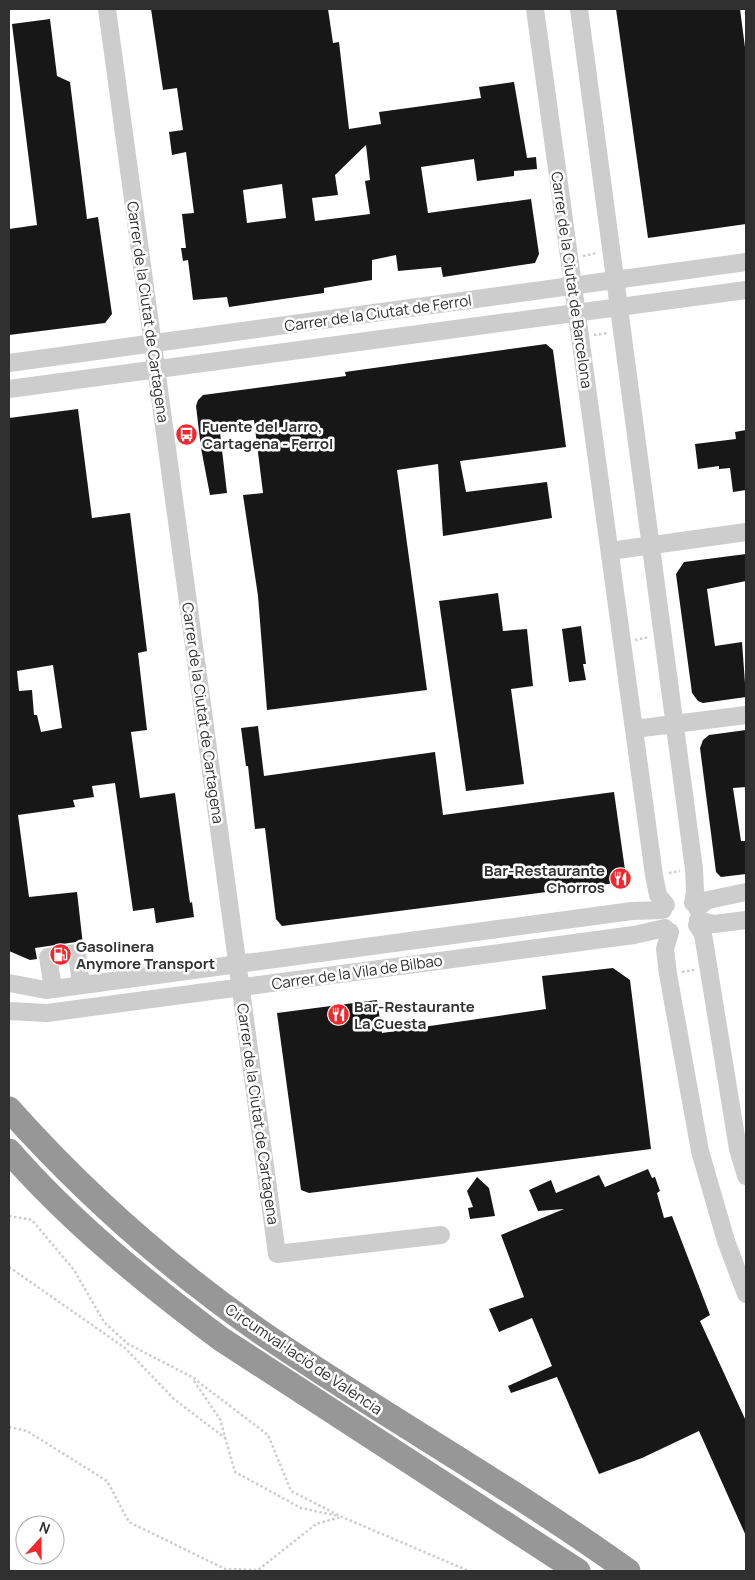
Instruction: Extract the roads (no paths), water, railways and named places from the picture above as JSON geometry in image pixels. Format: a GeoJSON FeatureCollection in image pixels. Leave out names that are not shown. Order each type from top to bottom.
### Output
{"type":"FeatureCollection","features":[{"type":"Feature","properties":{"kind":"highway","name":"Circumval·lació de València"},"geometry":{"type":"LineString","coordinates":[[9,1109],[36,1140],[107,1209],[215,1298],[324,1374],[550,1518],[628,1571]]}},
{"type":"Feature","properties":{"kind":"highway","name":"Circumval·lació de València"},"geometry":{"type":"LineString","coordinates":[[9,1151],[87,1230],[167,1299],[221,1340],[578,1571]]}},
{"type":"Feature","properties":{"kind":"street","name":"Carrer de la Ciutat de Cartagena"},"geometry":{"type":"LineString","coordinates":[[107,9],[277,1254],[441,1235]]}},
{"type":"Feature","properties":{"kind":"street","name":"Carrer de la Ciutat de Barcelona"},"geometry":{"type":"LineString","coordinates":[[535,9],[654,875],[658,895],[664,908]]}},
{"type":"Feature","properties":{"kind":"street"},"geometry":{"type":"LineString","coordinates":[[578,9],[694,869],[696,914],[703,934],[738,1149],[746,1176]]}},
{"type":"Feature","properties":{"kind":"street","name":"Carrer de la Ciutat de Ferrol"},"geometry":{"type":"LineString","coordinates":[[9,363],[746,262]]}},
{"type":"Feature","properties":{"kind":"street","name":"Carrer de la Ciutat de Ferrol"},"geometry":{"type":"LineString","coordinates":[[9,389],[746,290]]}},
{"type":"Feature","properties":{"kind":"street"},"geometry":{"type":"LineString","coordinates":[[610,551],[746,532]]}},
{"type":"Feature","properties":{"kind":"street"},"geometry":{"type":"LineString","coordinates":[[634,729],[746,715]]}},
{"type":"Feature","properties":{"kind":"street"},"geometry":{"type":"LineString","coordinates":[[746,892],[708,900],[696,914],[688,934],[682,935],[668,930],[663,924],[664,908],[670,901],[682,898],[696,914],[714,924],[746,920]]}},
{"type":"Feature","properties":{"kind":"street","name":"Carrer de la Vila de Bilbao"},"geometry":{"type":"LineString","coordinates":[[49,990],[238,963],[664,908]]}},
{"type":"Feature","properties":{"kind":"street"},"geometry":{"type":"LineString","coordinates":[[668,930],[665,948],[668,974],[700,1151],[726,1241],[746,1294]]}},
{"type":"Feature","properties":{"kind":"street","name":"Carrer de la Vila de Bilbao"},"geometry":{"type":"LineString","coordinates":[[9,1011],[47,1013],[668,930]]}},
{"type":"Feature","properties":{"kind":"street"},"geometry":{"type":"LineString","coordinates":[[9,982],[49,990],[48,957],[77,953],[81,985]]}},
{"type":"Feature","properties":{"kind":"place","name":"Fuente del Jarro, Cartagena - Ferrol"},"geometry":{"type":"Point","coordinates":[186,435]}},
{"type":"Feature","properties":{"kind":"place","name":"Bar-Restaurante Chorros"},"geometry":{"type":"Point","coordinates":[621,879]}},
{"type":"Feature","properties":{"kind":"place","name":"Gasolinera Anymore Transport"},"geometry":{"type":"Point","coordinates":[60,955]}},
{"type":"Feature","properties":{"kind":"place","name":"Bar-Restaurante La Cuesta"},"geometry":{"type":"Point","coordinates":[338,1015]}}]}
